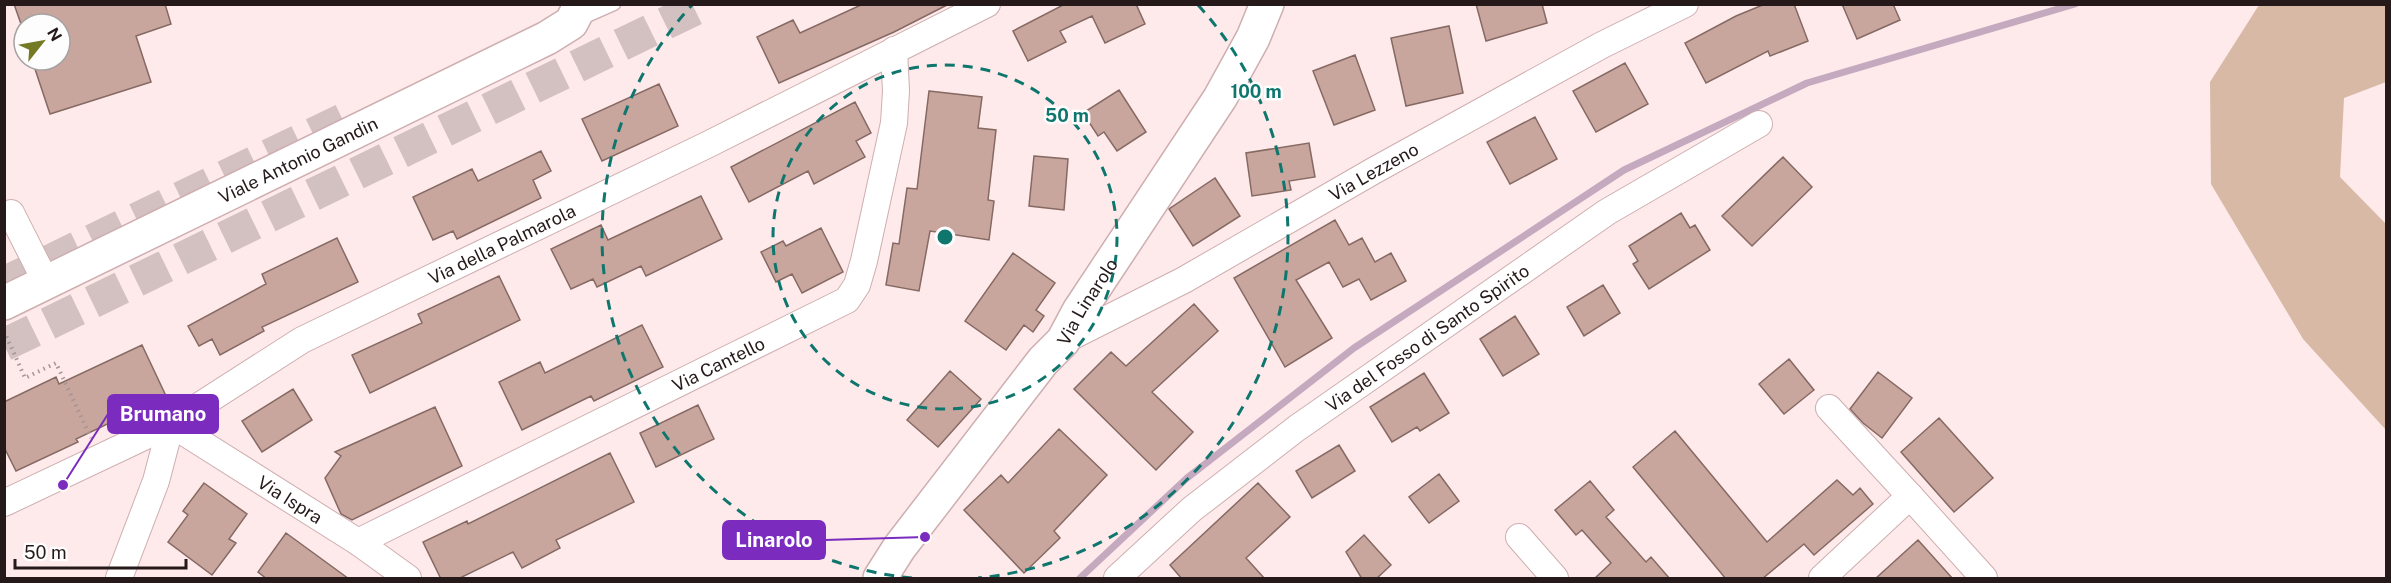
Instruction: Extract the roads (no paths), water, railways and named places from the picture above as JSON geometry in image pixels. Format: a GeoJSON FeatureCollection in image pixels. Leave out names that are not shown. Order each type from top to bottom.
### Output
{"type":"FeatureCollection","features":[{"type":"Feature","properties":{"kind":"street","name":"Via della Palmarola"},"geometry":{"type":"LineString","coordinates":[[4,502],[171,424],[302,340],[707,145],[987,4]]}},
{"type":"Feature","properties":{"kind":"street","name":"Via Linarolo"},"geometry":{"type":"LineString","coordinates":[[880,579],[905,540],[1043,361],[1063,341],[1079,311],[1220,98],[1253,38],[1267,4]]}},
{"type":"Feature","properties":{"kind":"street","name":"Via Lezzeno"},"geometry":{"type":"LineString","coordinates":[[1063,341],[1184,280],[1375,170],[1602,45],[1685,4]]}},
{"type":"Feature","properties":{"kind":"street","name":"Viale Antonio Gandin"},"geometry":{"type":"LineString","coordinates":[[4,303],[520,51],[565,28],[576,14]]}},
{"type":"Feature","properties":{"kind":"street","name":"Via Cantello"},"geometry":{"type":"LineString","coordinates":[[358,542],[847,300],[857,285],[861,273],[894,123],[896,91],[894,50]]}},
{"type":"Feature","properties":{"kind":"street","name":"Via del Fosso di Santo Spirito"},"geometry":{"type":"LineString","coordinates":[[1117,579],[1192,509],[1297,428],[1607,212],[1759,124]]}},
{"type":"Feature","properties":{"kind":"street"},"geometry":{"type":"LineString","coordinates":[[4,217],[11,213],[46,282]]}},
{"type":"Feature","properties":{"kind":"street"},"geometry":{"type":"LineString","coordinates":[[1829,408],[1984,579]]}},
{"type":"Feature","properties":{"kind":"street"},"geometry":{"type":"LineString","coordinates":[[119,579],[156,481],[171,424]]}},
{"type":"Feature","properties":{"kind":"street","name":"Via Ispra"},"geometry":{"type":"LineString","coordinates":[[171,424],[358,542],[408,579]]}},
{"type":"Feature","properties":{"kind":"street"},"geometry":{"type":"LineString","coordinates":[[1822,579],[1910,496]]}},
{"type":"Feature","properties":{"kind":"street"},"geometry":{"type":"LineString","coordinates":[[1519,537],[1555,579]]}},
{"type":"Feature","properties":{"kind":"lane"},"geometry":{"type":"LineString","coordinates":[[576,14],[614,4]]}},
{"type":"Feature","properties":{"kind":"waterway"},"geometry":{"type":"LineString","coordinates":[[1080,578],[1187,478],[1354,348],[1624,170],[1807,83],[2075,4]]}},
{"type":"Feature","properties":{"kind":"tunnel"},"geometry":{"type":"LineString","coordinates":[[4,345],[705,4]]}},
{"type":"Feature","properties":{"kind":"tunnel"},"geometry":{"type":"LineString","coordinates":[[4,283],[353,115]]}},
{"type":"Feature","properties":{"kind":"place","name":"Brumano"},"geometry":{"type":"Point","coordinates":[63,485]}},
{"type":"Feature","properties":{"kind":"place","name":"Linarolo"},"geometry":{"type":"Point","coordinates":[925,537]}}]}
